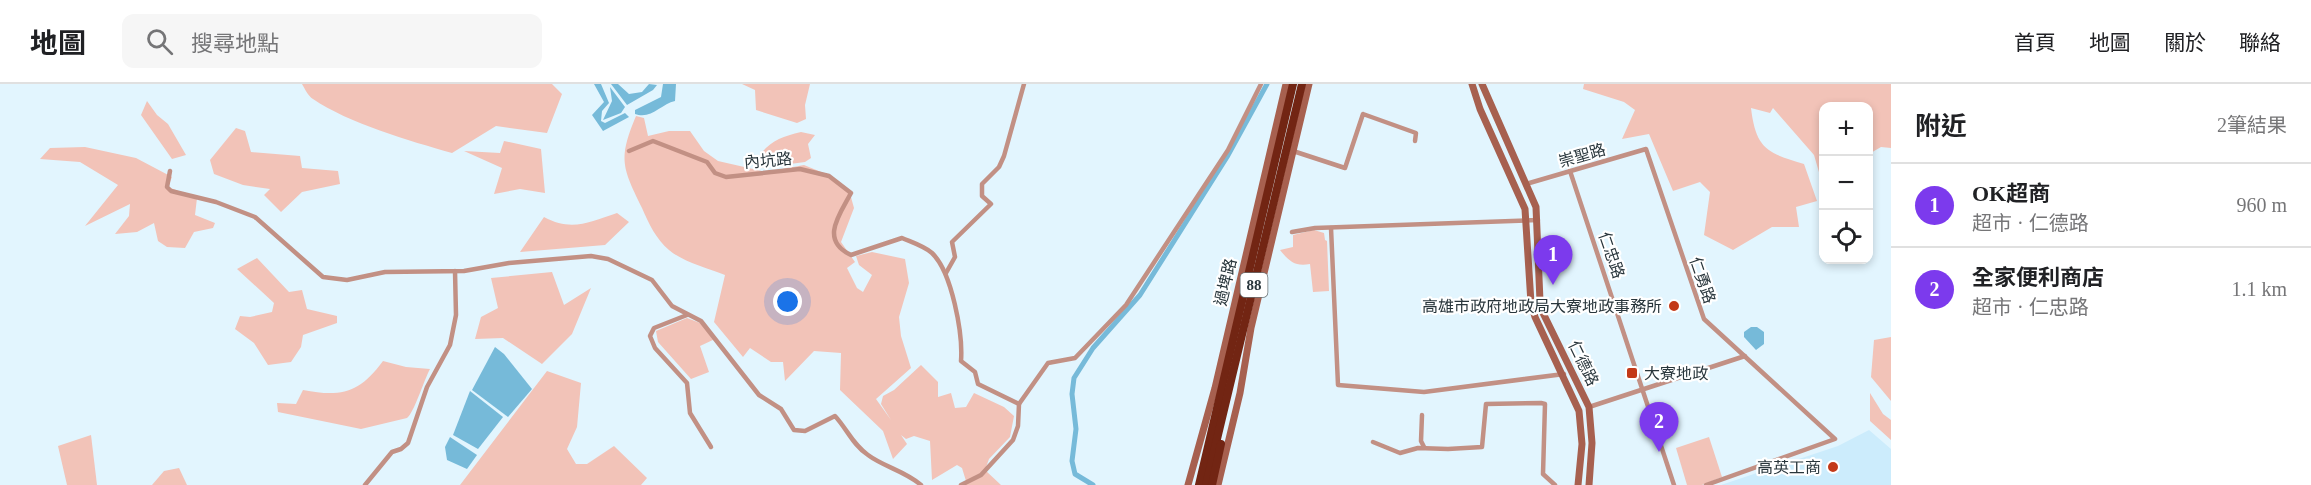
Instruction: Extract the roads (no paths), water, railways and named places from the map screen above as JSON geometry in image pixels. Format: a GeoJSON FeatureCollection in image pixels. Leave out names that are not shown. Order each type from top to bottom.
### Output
{"type":"FeatureCollection","features":[{"type":"Feature","properties":{"kind":"highway","name":"88"},"geometry":{"type":"LineString","coordinates":[[1197,485],[1293,84]]}},
{"type":"Feature","properties":{"kind":"highway","name":"88"},"geometry":{"type":"LineString","coordinates":[[1206,485],[1302,84]]}},
{"type":"Feature","properties":{"kind":"highway"},"geometry":{"type":"LineString","coordinates":[[1212,485],[1244,327]]}},
{"type":"Feature","properties":{"kind":"street"},"geometry":{"type":"LineString","coordinates":[[946,273],[955,257],[952,242],[991,204],[982,196],[982,184],[999,166],[1004,156],[1023,84]]}},
{"type":"Feature","properties":{"kind":"street"},"geometry":{"type":"LineString","coordinates":[[961,485],[981,475],[1013,440],[1018,426],[1019,404],[1048,363],[1075,358],[1132,297],[1228,150],[1262,84]]}},
{"type":"Feature","properties":{"kind":"street","name":"過埤路"},"geometry":{"type":"LineString","coordinates":[[1188,485],[1215,388],[1286,84]]}},
{"type":"Feature","properties":{"kind":"street"},"geometry":{"type":"LineString","coordinates":[[1218,485],[1240,393],[1251,328],[1309,84]]}},
{"type":"Feature","properties":{"kind":"street","name":"仁德路"},"geometry":{"type":"LineString","coordinates":[[1472,84],[1525,209],[1531,303],[1579,411],[1582,444],[1578,485]]}},
{"type":"Feature","properties":{"kind":"street","name":"仁德路"},"geometry":{"type":"LineString","coordinates":[[1482,84],[1526,184],[1538,220],[1540,301],[1589,407],[1592,443],[1589,485]]}},
{"type":"Feature","properties":{"kind":"street"},"geometry":{"type":"LineString","coordinates":[[1293,151],[1345,168],[1363,114],[1416,133],[1415,141]]}},
{"type":"Feature","properties":{"kind":"street","name":"內坑路"},"geometry":{"type":"LineString","coordinates":[[630,151],[653,141],[707,162],[715,173],[726,177],[800,169],[829,176],[851,193],[835,219],[834,237],[843,251],[851,255],[902,238],[932,254],[946,273],[961,340],[961,361],[975,372],[978,384],[1019,404]]}},
{"type":"Feature","properties":{"kind":"street","name":"崇聖路"},"geometry":{"type":"LineString","coordinates":[[1526,184],[1646,149]]}},
{"type":"Feature","properties":{"kind":"street","name":"仁勇路"},"geometry":{"type":"LineString","coordinates":[[1646,149],[1704,319],[1835,439],[1706,485]]}},
{"type":"Feature","properties":{"kind":"street"},"geometry":{"type":"LineString","coordinates":[[170,171],[166,187],[171,191],[216,202],[255,217],[327,279],[347,280],[385,272],[455,271],[509,263],[596,256],[608,259],[652,280],[672,306],[701,321],[759,395],[781,409],[794,430],[805,431],[835,416],[843,424],[855,445],[870,457],[921,485]]}},
{"type":"Feature","properties":{"kind":"street","name":"仁忠路"},"geometry":{"type":"LineString","coordinates":[[1570,171],[1674,485]]}},
{"type":"Feature","properties":{"kind":"street"},"geometry":{"type":"LineString","coordinates":[[1292,232],[1331,228],[1538,220]]}},
{"type":"Feature","properties":{"kind":"street"},"geometry":{"type":"LineString","coordinates":[[1331,228],[1338,385],[1424,392],[1564,374]]}},
{"type":"Feature","properties":{"kind":"street"},"geometry":{"type":"LineString","coordinates":[[365,485],[392,452],[408,443],[427,387],[450,345],[456,315],[455,271]]}},
{"type":"Feature","properties":{"kind":"street"},"geometry":{"type":"LineString","coordinates":[[687,315],[654,328],[650,336],[655,348],[687,383],[690,413],[711,447]]}},
{"type":"Feature","properties":{"kind":"street"},"geometry":{"type":"LineString","coordinates":[[1589,407],[1644,391],[1744,356]]}},
{"type":"Feature","properties":{"kind":"street"},"geometry":{"type":"LineString","coordinates":[[1373,442],[1400,453],[1424,447],[1448,449],[1482,447],[1486,404],[1541,403],[1545,404],[1546,418],[1543,474],[1555,485]]}},
{"type":"Feature","properties":{"kind":"street"},"geometry":{"type":"LineString","coordinates":[[1422,415],[1421,441],[1424,447]]}},
{"type":"Feature","properties":{"kind":"water"},"geometry":{"type":"Polygon","coordinates":[[[594,84],[601,84],[609,103],[602,111],[601,121],[605,123],[625,113],[629,117],[603,131],[592,115],[604,102],[594,84]]]}},
{"type":"Feature","properties":{"kind":"water"},"geometry":{"type":"Polygon","coordinates":[[[611,84],[618,84],[629,94],[642,92],[649,84],[657,85],[653,90],[627,105],[611,84]]]}},
{"type":"Feature","properties":{"kind":"water"},"geometry":{"type":"Polygon","coordinates":[[[663,84],[676,84],[675,101],[646,115],[635,114],[635,110],[661,97],[663,84]]]}},
{"type":"Feature","properties":{"kind":"water"},"geometry":{"type":"Polygon","coordinates":[[[610,87],[625,107],[621,113],[603,120],[612,101],[610,87]]]}},
{"type":"Feature","properties":{"kind":"water"},"geometry":{"type":"Polygon","coordinates":[[[1751,327],[1757,327],[1764,332],[1764,344],[1756,350],[1744,337],[1744,332],[1751,327]]]}},
{"type":"Feature","properties":{"kind":"water"},"geometry":{"type":"Polygon","coordinates":[[[495,347],[504,354],[532,389],[508,417],[472,390],[495,347]]]}},
{"type":"Feature","properties":{"kind":"water"},"geometry":{"type":"Polygon","coordinates":[[[470,391],[503,417],[478,449],[453,435],[470,391]]]}},
{"type":"Feature","properties":{"kind":"water"},"geometry":{"type":"Polygon","coordinates":[[[450,437],[477,455],[467,469],[447,460],[445,447],[450,437]]]}},
{"type":"Feature","properties":{"kind":"waterway"},"geometry":{"type":"LineString","coordinates":[[1093,485],[1075,474],[1072,461],[1076,429],[1072,394],[1074,378],[1093,348],[1140,295],[1227,157],[1267,84]]}},
{"type":"Feature","properties":{"kind":"place","name":"OK超商"},"geometry":{"type":"Point","coordinates":[1553,285]}},
{"type":"Feature","properties":{"kind":"place","name":"高雄市政府地政局大寮地政事務所"},"geometry":{"type":"Point","coordinates":[1674,306]}},
{"type":"Feature","properties":{"kind":"place","name":"大寮地政"},"geometry":{"type":"Point","coordinates":[1632,373]}},
{"type":"Feature","properties":{"kind":"place","name":"全家便利商店"},"geometry":{"type":"Point","coordinates":[1659,452]}},
{"type":"Feature","properties":{"kind":"place","name":"高英工商"},"geometry":{"type":"Point","coordinates":[1833,467]}}]}
